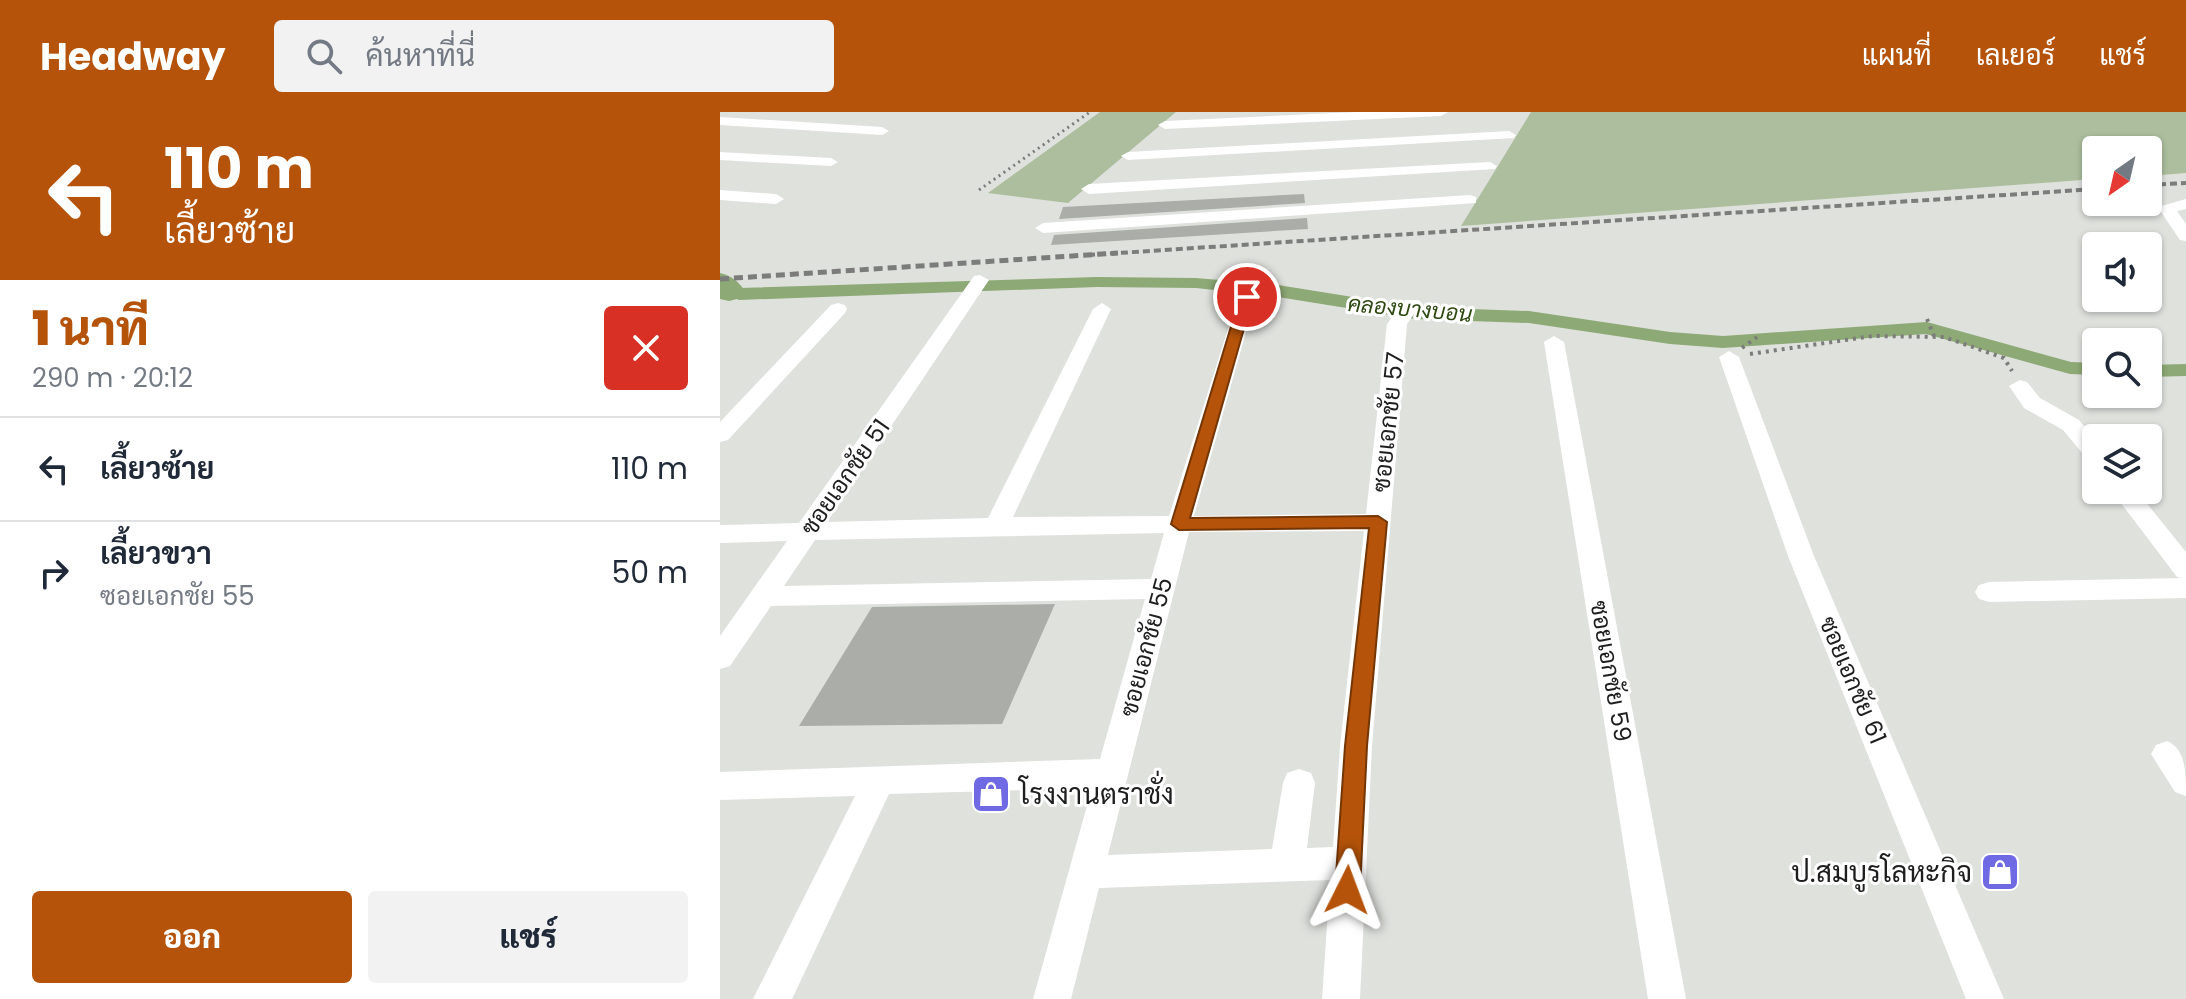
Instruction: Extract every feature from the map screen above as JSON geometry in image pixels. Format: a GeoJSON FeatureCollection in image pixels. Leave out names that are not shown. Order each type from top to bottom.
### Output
{"type":"FeatureCollection","features":[{"type":"Feature","properties":{"kind":"street"},"geometry":{"type":"LineString","coordinates":[[720,137],[767,112]]}},
{"type":"Feature","properties":{"kind":"street"},"geometry":{"type":"LineString","coordinates":[[1165,125],[1441,112]]}},
{"type":"Feature","properties":{"kind":"street"},"geometry":{"type":"LineString","coordinates":[[1327,209],[1325,191],[1339,174],[1329,115]]}},
{"type":"Feature","properties":{"kind":"street"},"geometry":{"type":"LineString","coordinates":[[720,121],[882,131]]}},
{"type":"Feature","properties":{"kind":"street"},"geometry":{"type":"LineString","coordinates":[[1128,156],[1509,135]]}},
{"type":"Feature","properties":{"kind":"street"},"geometry":{"type":"LineString","coordinates":[[720,156],[831,162]]}},
{"type":"Feature","properties":{"kind":"street"},"geometry":{"type":"LineString","coordinates":[[1089,189],[1490,166]]}},
{"type":"Feature","properties":{"kind":"street"},"geometry":{"type":"LineString","coordinates":[[720,195],[776,199]]}},
{"type":"Feature","properties":{"kind":"street"},"geometry":{"type":"LineString","coordinates":[[1043,228],[1470,200]]}},
{"type":"Feature","properties":{"kind":"street"},"geometry":{"type":"LineString","coordinates":[[2186,204],[2167,209],[2186,236]]}},
{"type":"Feature","properties":{"kind":"street","name":"ซอยเอกชัย 51"},"geometry":{"type":"LineString","coordinates":[[720,658],[975,288]]}},
{"type":"Feature","properties":{"kind":"street","name":"ซอยเอกชัย 55"},"geometry":{"type":"LineString","coordinates":[[1052,999],[1179,524],[1247,297]]}},
{"type":"Feature","properties":{"kind":"street"},"geometry":{"type":"LineString","coordinates":[[720,435],[838,309]]}},
{"type":"Feature","properties":{"kind":"street"},"geometry":{"type":"LineString","coordinates":[[996,526],[1102,309]]}},
{"type":"Feature","properties":{"kind":"street","name":"ซอยเอกชัย 57"},"geometry":{"type":"LineString","coordinates":[[1341,999],[1356,746],[1378,522],[1405,314]]}},
{"type":"Feature","properties":{"kind":"street","name":"ซอยเอกชัย 59"},"geometry":{"type":"LineString","coordinates":[[1554,342],[1667,999]]}},
{"type":"Feature","properties":{"kind":"street","name":"ซอยเอกชัย 61"},"geometry":{"type":"LineString","coordinates":[[1729,357],[1801,556],[1985,999]]}},
{"type":"Feature","properties":{"kind":"street"},"geometry":{"type":"LineString","coordinates":[[2020,386],[2032,403],[2071,425],[2082,438]]}},
{"type":"Feature","properties":{"kind":"street"},"geometry":{"type":"LineString","coordinates":[[2134,504],[2186,570]]}},
{"type":"Feature","properties":{"kind":"street"},"geometry":{"type":"LineString","coordinates":[[720,534],[996,526],[1378,522]]}},
{"type":"Feature","properties":{"kind":"street"},"geometry":{"type":"LineString","coordinates":[[1989,592],[2186,588]]}},
{"type":"Feature","properties":{"kind":"street"},"geometry":{"type":"LineString","coordinates":[[762,596],[1162,589]]}},
{"type":"Feature","properties":{"kind":"street"},"geometry":{"type":"LineString","coordinates":[[2167,754],[2186,782]]}},
{"type":"Feature","properties":{"kind":"street"},"geometry":{"type":"LineString","coordinates":[[720,786],[1112,773]]}},
{"type":"Feature","properties":{"kind":"street"},"geometry":{"type":"LineString","coordinates":[[772,999],[879,782]]}},
{"type":"Feature","properties":{"kind":"street"},"geometry":{"type":"LineString","coordinates":[[1287,866],[1299,783]]}},
{"type":"Feature","properties":{"kind":"street"},"geometry":{"type":"LineString","coordinates":[[1086,872],[1349,863]]}},
{"type":"Feature","properties":{"kind":"path"},"geometry":{"type":"LineString","coordinates":[[979,190],[1090,112]]}},
{"type":"Feature","properties":{"kind":"path"},"geometry":{"type":"LineString","coordinates":[[1927,319],[1934,337]]}},
{"type":"Feature","properties":{"kind":"path"},"geometry":{"type":"LineString","coordinates":[[1729,357],[1873,336],[1944,337],[2004,358],[2020,386]]}},
{"type":"Feature","properties":{"kind":"green space"},"geometry":{"type":"Polygon","coordinates":[[[1100,112],[1176,112],[1068,203],[988,193],[1100,112]]]}},
{"type":"Feature","properties":{"kind":"green space"},"geometry":{"type":"Polygon","coordinates":[[[1531,112],[2186,112],[2186,173],[2162,175],[2162,136],[2082,136],[2082,180],[1461,226],[1531,112]]]}},
{"type":"Feature","properties":{"kind":"building"},"geometry":{"type":"Polygon","coordinates":[[[1304,194],[1305,203],[1059,219],[1063,207],[1304,194]]]}},
{"type":"Feature","properties":{"kind":"building"},"geometry":{"type":"Polygon","coordinates":[[[1307,218],[1308,229],[1051,245],[1054,235],[1307,218]]]}},
{"type":"Feature","properties":{"kind":"building"},"geometry":{"type":"Polygon","coordinates":[[[1055,604],[1002,724],[799,726],[872,607],[1055,604]]]}},
{"type":"Feature","properties":{"kind":"waterway","name":"คลองบางบอน"},"geometry":{"type":"LineString","coordinates":[[729,291],[739,294],[1097,282],[1196,283],[1278,291],[1415,313],[1529,317],[1670,338],[1723,342],[1927,328],[2070,368],[2082,368]]}},
{"type":"Feature","properties":{"kind":"waterway","name":"คลองบางบอน"},"geometry":{"type":"LineString","coordinates":[[720,283],[729,291]]}},
{"type":"Feature","properties":{"kind":"waterway","name":"คลองบางบอน"},"geometry":{"type":"LineString","coordinates":[[2162,371],[2186,370]]}},
{"type":"Feature","properties":{"kind":"railway"},"geometry":{"type":"LineString","coordinates":[[2162,184],[2186,183]]}},
{"type":"Feature","properties":{"kind":"railway"},"geometry":{"type":"LineString","coordinates":[[1088,255],[2082,190]]}},
{"type":"Feature","properties":{"kind":"railway"},"geometry":{"type":"LineString","coordinates":[[720,279],[1118,253]]}},
{"type":"Feature","properties":{"kind":"place","name":"โรงงานตราชั่ง"},"geometry":{"type":"Point","coordinates":[991,794]}},
{"type":"Feature","properties":{"kind":"place","name":"ป.สมบูรโลหะกิจ"},"geometry":{"type":"Point","coordinates":[2000,872]}},
{"type":"Feature","properties":{"kind":"route"},"geometry":{"type":"LineString","coordinates":[[1247,297],[1179,524],[1378,522],[1356,746],[1347,890]]}}]}
